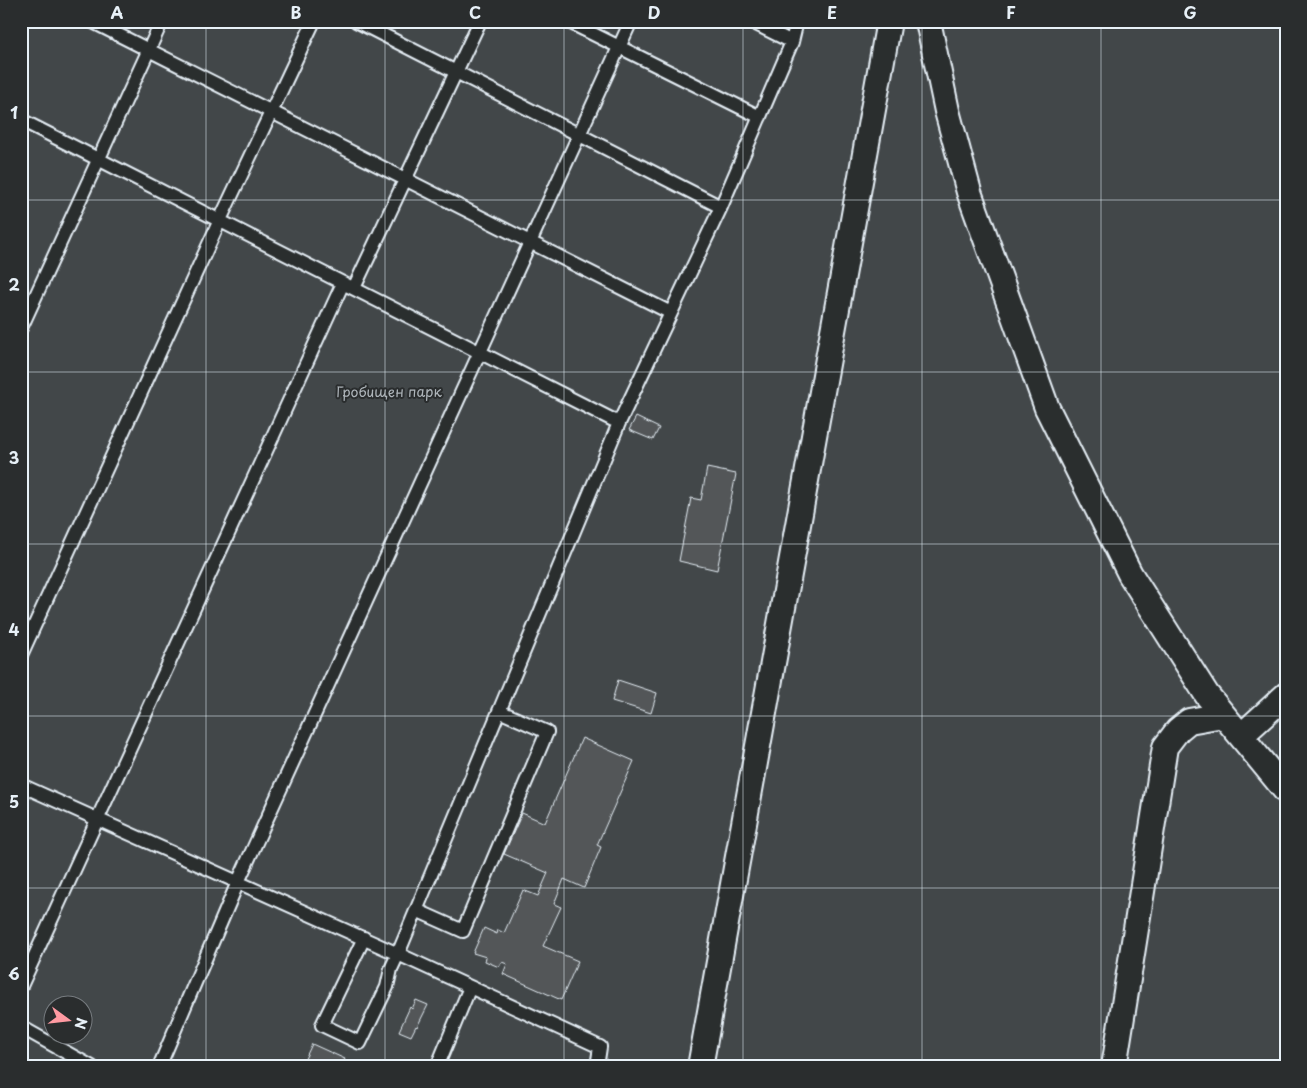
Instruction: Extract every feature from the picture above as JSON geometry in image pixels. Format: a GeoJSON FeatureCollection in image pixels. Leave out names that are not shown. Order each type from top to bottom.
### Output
{"type":"FeatureCollection","features":[{"type":"Feature","properties":{"kind":"street"},"geometry":{"type":"LineString","coordinates":[[700,1067],[890,21]]}},
{"type":"Feature","properties":{"kind":"street"},"geometry":{"type":"LineString","coordinates":[[928,21],[947,111],[969,192],[1047,408],[1130,574],[1207,695],[1286,791]]}},
{"type":"Feature","properties":{"kind":"street"},"geometry":{"type":"LineString","coordinates":[[1241,736],[1286,695]]}},
{"type":"Feature","properties":{"kind":"street"},"geometry":{"type":"LineString","coordinates":[[1114,1067],[1165,747],[1178,730],[1189,721],[1223,715]]}},
{"type":"Feature","properties":{"kind":"lane"},"geometry":{"type":"LineString","coordinates":[[91,21],[671,313]]}},
{"type":"Feature","properties":{"kind":"lane"},"geometry":{"type":"LineString","coordinates":[[21,328],[162,21]]}},
{"type":"Feature","properties":{"kind":"lane"},"geometry":{"type":"LineString","coordinates":[[21,655],[220,220],[314,21]]}},
{"type":"Feature","properties":{"kind":"lane"},"geometry":{"type":"LineString","coordinates":[[356,21],[721,206]]}},
{"type":"Feature","properties":{"kind":"lane"},"geometry":{"type":"LineString","coordinates":[[21,986],[349,285],[405,179],[480,21]]}},
{"type":"Feature","properties":{"kind":"lane"},"geometry":{"type":"LineString","coordinates":[[568,21],[760,117]]}},
{"type":"Feature","properties":{"kind":"lane"},"geometry":{"type":"LineString","coordinates":[[159,1067],[238,882],[631,21]]}},
{"type":"Feature","properties":{"kind":"lane"},"geometry":{"type":"LineString","coordinates":[[750,21],[792,42]]}},
{"type":"Feature","properties":{"kind":"lane"},"geometry":{"type":"LineString","coordinates":[[364,938],[322,1025],[360,1043],[387,987],[391,969],[619,423],[721,206],[792,42],[797,21]]}},
{"type":"Feature","properties":{"kind":"lane"},"geometry":{"type":"LineString","coordinates":[[21,120],[619,423]]}},
{"type":"Feature","properties":{"kind":"lane"},"geometry":{"type":"LineString","coordinates":[[416,910],[463,931],[547,732],[499,711]]}},
{"type":"Feature","properties":{"kind":"lane"},"geometry":{"type":"LineString","coordinates":[[21,785],[364,938],[600,1047],[597,1067]]}},
{"type":"Feature","properties":{"kind":"lane"},"geometry":{"type":"LineString","coordinates":[[437,1067],[470,987]]}},
{"type":"Feature","properties":{"kind":"lane"},"geometry":{"type":"LineString","coordinates":[[21,1027],[92,1067]]}},
{"type":"Feature","properties":{"kind":"green space","name":"Гробищен парк"},"geometry":{"type":"Polygon","coordinates":[[[21,21],[1286,21],[1286,1067],[21,1067],[21,21]]]}},
{"type":"Feature","properties":{"kind":"building"},"geometry":{"type":"Polygon","coordinates":[[[636,417],[659,428],[653,440],[629,430],[636,417]]]}},
{"type":"Feature","properties":{"kind":"building"},"geometry":{"type":"Polygon","coordinates":[[[707,468],[736,474],[717,570],[679,561],[691,498],[701,500],[707,468]]]}},
{"type":"Feature","properties":{"kind":"building"},"geometry":{"type":"Polygon","coordinates":[[[618,680],[657,693],[651,713],[612,701],[618,680]]]}},
{"type":"Feature","properties":{"kind":"building"},"geometry":{"type":"Polygon","coordinates":[[[582,738],[634,761],[597,845],[601,847],[584,888],[564,879],[554,904],[561,907],[543,946],[578,961],[561,1000],[503,974],[507,964],[502,962],[499,967],[485,961],[486,957],[473,953],[484,928],[497,934],[498,930],[504,933],[523,890],[538,896],[548,873],[504,854],[522,813],[545,823],[582,738]]]}},
{"type":"Feature","properties":{"kind":"building"},"geometry":{"type":"Polygon","coordinates":[[[416,1000],[428,1005],[411,1036],[399,1031],[410,1007],[412,1009],[416,1000]]]}},
{"type":"Feature","properties":{"kind":"building"},"geometry":{"type":"Polygon","coordinates":[[[312,1044],[345,1059],[341,1067],[297,1067],[299,1061],[303,1063],[312,1044]]]}}]}
